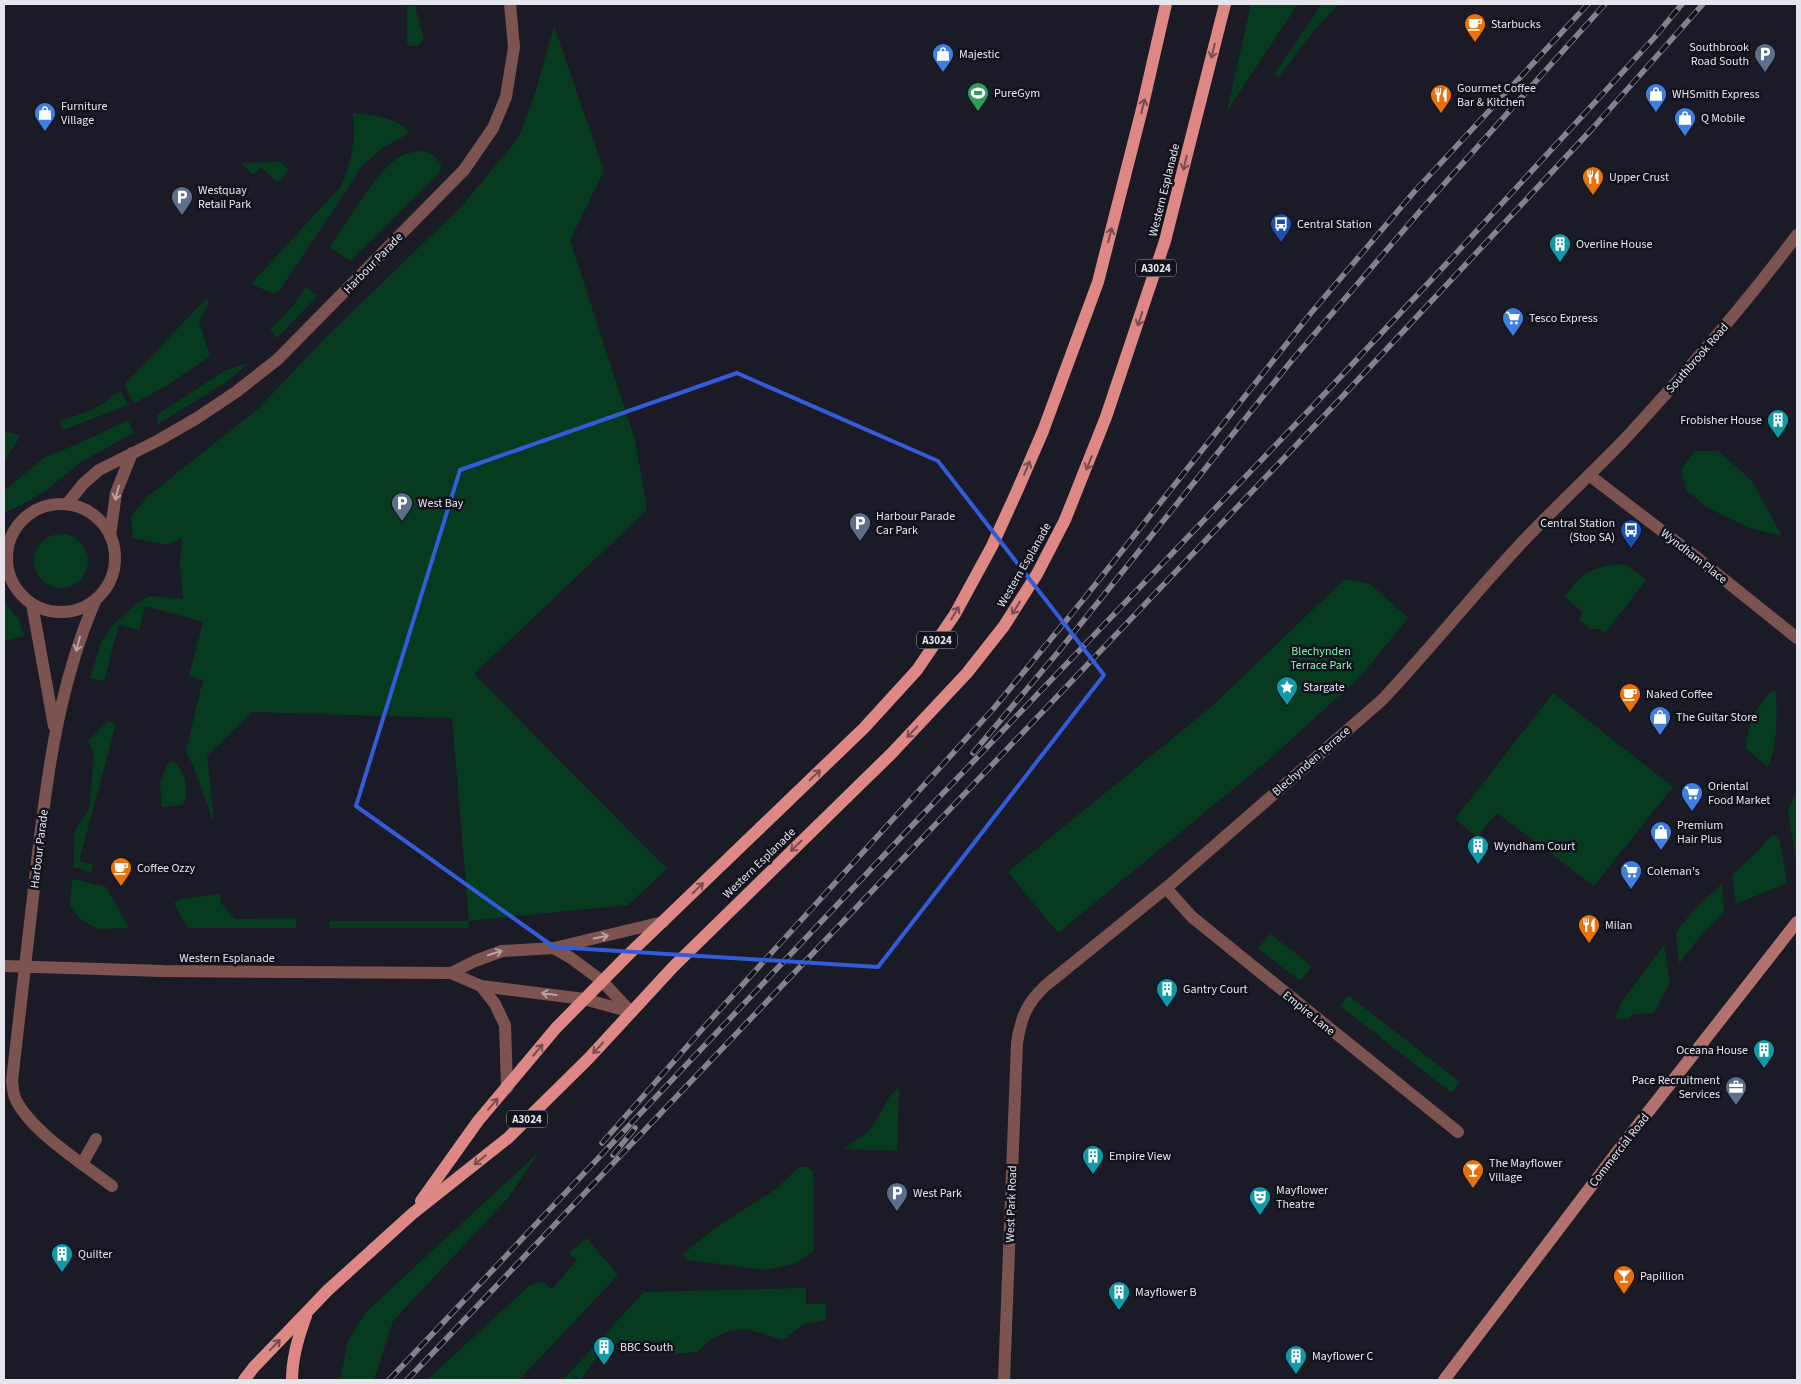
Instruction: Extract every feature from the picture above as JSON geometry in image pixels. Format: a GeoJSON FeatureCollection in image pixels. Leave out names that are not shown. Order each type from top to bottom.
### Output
{"type":"FeatureCollection","features":[{"type":"Feature","properties":{"kind":"main road","name":"Western Esplanade"},"geometry":{"type":"LineString","coordinates":[[412,1214],[478,1121],[552,1033],[602,980],[864,728],[917,670],[955,614],[992,546],[1017,491],[1042,431],[1098,282],[1142,109],[1166,4]]}},
{"type":"Feature","properties":{"kind":"main road","name":"Western Esplanade"},"geometry":{"type":"LineString","coordinates":[[244,1380],[254,1366],[328,1290],[412,1214],[508,1138],[589,1058],[674,966],[892,753],[967,673],[1004,626],[1037,574],[1065,520],[1084,475],[1132,341],[1165,241],[1225,4]]}},
{"type":"Feature","properties":{"kind":"main road","name":"Western Esplanade"},"geometry":{"type":"LineString","coordinates":[[292,1380],[296,1342],[308,1311]]}},
{"type":"Feature","properties":{"kind":"street","name":"Harbour Parade"},"geometry":{"type":"LineString","coordinates":[[67,504],[83,484],[99,470],[159,440],[197,418],[236,392],[278,359],[464,170],[493,128],[506,98],[514,47],[510,4]]}},
{"type":"Feature","properties":{"kind":"street","name":"Southbrook Road"},"geometry":{"type":"LineString","coordinates":[[1589,475],[1690,367],[1763,281],[1797,235]]}},
{"type":"Feature","properties":{"kind":"street"},"geometry":{"type":"LineString","coordinates":[[110,536],[116,493],[132,453]]}},
{"type":"Feature","properties":{"kind":"street","name":"Wyndham Place"},"geometry":{"type":"LineString","coordinates":[[1589,475],[1797,638]]}},
{"type":"Feature","properties":{"kind":"street","name":"Blechynden Terrace"},"geometry":{"type":"LineString","coordinates":[[1019,1029],[1022,1016],[1036,994],[1166,888],[1382,700],[1408,673],[1514,551],[1589,475]]}},
{"type":"Feature","properties":{"kind":"street"},"geometry":{"type":"LineString","coordinates":[[67,504],[85,510],[100,520],[110,536],[114,548],[115,561],[112,575],[106,588],[96,599],[81,608],[65,612],[48,611],[32,604],[22,596],[6,574],[8,535],[35,510],[50,505],[67,504]]}},
{"type":"Feature","properties":{"kind":"street","name":"Harbour Parade"},"geometry":{"type":"LineString","coordinates":[[96,599],[81,632],[54,731],[38,850],[12,1081],[15,1099],[25,1114],[53,1143],[112,1186]]}},
{"type":"Feature","properties":{"kind":"street","name":"Harbour Parade"},"geometry":{"type":"LineString","coordinates":[[32,604],[54,731]]}},
{"type":"Feature","properties":{"kind":"street","name":"Empire Lane"},"geometry":{"type":"LineString","coordinates":[[1166,888],[1192,917],[1458,1132]]}},
{"type":"Feature","properties":{"kind":"street","name":"Western Esplanade"},"geometry":{"type":"LineString","coordinates":[[451,973],[475,961],[502,951],[554,948],[663,922]]}},
{"type":"Feature","properties":{"kind":"street","name":"Commercial Road"},"geometry":{"type":"LineString","coordinates":[[1444,1380],[1797,922]]}},
{"type":"Feature","properties":{"kind":"street"},"geometry":{"type":"LineString","coordinates":[[554,948],[602,980],[631,1012]]}},
{"type":"Feature","properties":{"kind":"street","name":"Western Esplanade"},"geometry":{"type":"LineString","coordinates":[[4,966],[173,971],[451,973],[481,986],[584,999],[631,1012]]}},
{"type":"Feature","properties":{"kind":"street","name":"Western Esplanade"},"geometry":{"type":"LineString","coordinates":[[481,986],[495,1004],[505,1025],[507,1088]]}},
{"type":"Feature","properties":{"kind":"street","name":"West Park Road"},"geometry":{"type":"LineString","coordinates":[[1004,1380],[1014,1081],[1019,1029]]}},
{"type":"Feature","properties":{"kind":"street"},"geometry":{"type":"LineString","coordinates":[[82,1164],[96,1139]]}},
{"type":"Feature","properties":{"kind":"highlighted area"},"geometry":{"type":"Polygon","coordinates":[[[737,373],[938,461],[1104,675],[878,967],[554,947],[356,806],[460,470],[737,373]]]}},
{"type":"Feature","properties":{"kind":"green space"},"geometry":{"type":"Polygon","coordinates":[[[1251,4],[1298,4],[1227,111],[1251,4]]]}},
{"type":"Feature","properties":{"kind":"green space"},"geometry":{"type":"Polygon","coordinates":[[[1322,4],[1339,4],[1314,30],[1278,78],[1275,73],[1322,4]]]}},
{"type":"Feature","properties":{"kind":"green space"},"geometry":{"type":"Polygon","coordinates":[[[407,6],[415,6],[424,39],[418,46],[407,44],[407,6]]]}},
{"type":"Feature","properties":{"kind":"green space","name":"West Bay"},"geometry":{"type":"Polygon","coordinates":[[[554,26],[604,171],[570,240],[635,440],[647,510],[474,674],[667,869],[628,905],[469,921],[452,718],[252,712],[207,756],[214,823],[186,751],[203,680],[189,676],[203,622],[145,606],[139,630],[119,625],[104,681],[90,678],[101,643],[111,627],[137,603],[150,596],[183,599],[180,563],[182,538],[167,545],[133,538],[131,517],[148,496],[258,409],[326,337],[462,206],[518,138],[533,100],[554,26]]]}},
{"type":"Feature","properties":{"kind":"green space"},"geometry":{"type":"Polygon","coordinates":[[[353,113],[392,121],[400,124],[409,133],[384,147],[364,164],[279,291],[274,294],[251,284],[341,186],[352,150],[354,133],[353,113]]]}},
{"type":"Feature","properties":{"kind":"green space"},"geometry":{"type":"Polygon","coordinates":[[[423,151],[433,155],[441,164],[440,172],[350,261],[330,247],[382,172],[401,156],[423,151]]]}},
{"type":"Feature","properties":{"kind":"green space"},"geometry":{"type":"Polygon","coordinates":[[[280,162],[288,169],[278,183],[261,167],[253,175],[241,163],[280,162]]]}},
{"type":"Feature","properties":{"kind":"green space"},"geometry":{"type":"Polygon","coordinates":[[[306,287],[317,296],[277,338],[270,330],[292,307],[306,287]]]}},
{"type":"Feature","properties":{"kind":"green space"},"geometry":{"type":"Polygon","coordinates":[[[206,299],[209,302],[199,322],[210,356],[166,386],[135,403],[125,387],[126,383],[206,299]]]}},
{"type":"Feature","properties":{"kind":"green space"},"geometry":{"type":"Polygon","coordinates":[[[249,363],[226,382],[158,424],[157,415],[224,371],[249,363]]]}},
{"type":"Feature","properties":{"kind":"green space"},"geometry":{"type":"Polygon","coordinates":[[[121,392],[127,403],[126,406],[62,430],[60,420],[91,410],[121,392]]]}},
{"type":"Feature","properties":{"kind":"green space"},"geometry":{"type":"Polygon","coordinates":[[[128,420],[133,433],[81,462],[45,491],[4,513],[4,491],[45,457],[78,444],[128,420]]]}},
{"type":"Feature","properties":{"kind":"green space"},"geometry":{"type":"Polygon","coordinates":[[[4,431],[19,435],[18,440],[4,461],[4,431]]]}},
{"type":"Feature","properties":{"kind":"green space"},"geometry":{"type":"Polygon","coordinates":[[[1695,451],[1718,451],[1752,481],[1782,536],[1750,528],[1708,508],[1686,490],[1681,469],[1695,451]]]}},
{"type":"Feature","properties":{"kind":"green space"},"geometry":{"type":"Polygon","coordinates":[[[61,534],[80,542],[88,561],[80,580],[61,588],[42,580],[34,561],[42,542],[61,534]]]}},
{"type":"Feature","properties":{"kind":"green space"},"geometry":{"type":"Polygon","coordinates":[[[1616,564],[1628,566],[1646,580],[1605,633],[1600,629],[1590,629],[1579,619],[1583,612],[1564,597],[1585,574],[1598,568],[1616,564]]]}},
{"type":"Feature","properties":{"kind":"green space","name":"Blechynden Terrace Park"},"geometry":{"type":"Polygon","coordinates":[[[1345,579],[1370,584],[1408,618],[1359,678],[1266,762],[1058,933],[1008,872],[1210,708],[1345,579]]]}},
{"type":"Feature","properties":{"kind":"green space"},"geometry":{"type":"Polygon","coordinates":[[[4,601],[19,620],[24,636],[4,641],[4,601]]]}},
{"type":"Feature","properties":{"kind":"green space"},"geometry":{"type":"Polygon","coordinates":[[[1771,691],[1776,691],[1777,720],[1774,748],[1768,767],[1745,748],[1752,716],[1771,691]]]}},
{"type":"Feature","properties":{"kind":"green space"},"geometry":{"type":"Polygon","coordinates":[[[1553,693],[1673,787],[1594,886],[1497,813],[1477,837],[1455,819],[1553,693]]]}},
{"type":"Feature","properties":{"kind":"green space"},"geometry":{"type":"Polygon","coordinates":[[[108,721],[116,724],[79,861],[93,865],[91,872],[73,867],[75,831],[89,809],[94,754],[88,741],[108,721]]]}},
{"type":"Feature","properties":{"kind":"green space"},"geometry":{"type":"Polygon","coordinates":[[[173,761],[181,770],[185,781],[185,799],[183,805],[162,807],[160,783],[168,763],[173,761]]]}},
{"type":"Feature","properties":{"kind":"green space"},"geometry":{"type":"Polygon","coordinates":[[[1797,789],[1797,867],[1788,811],[1797,789]]]}},
{"type":"Feature","properties":{"kind":"green space"},"geometry":{"type":"Polygon","coordinates":[[[1772,835],[1779,837],[1787,883],[1736,904],[1732,875],[1772,835]]]}},
{"type":"Feature","properties":{"kind":"green space"},"geometry":{"type":"Polygon","coordinates":[[[72,879],[106,887],[129,928],[98,929],[79,918],[70,906],[72,879]]]}},
{"type":"Feature","properties":{"kind":"green space"},"geometry":{"type":"Polygon","coordinates":[[[1722,884],[1724,912],[1697,940],[1679,964],[1676,933],[1697,907],[1722,884]]]}},
{"type":"Feature","properties":{"kind":"green space"},"geometry":{"type":"Polygon","coordinates":[[[220,894],[221,903],[235,919],[296,918],[296,928],[188,928],[174,903],[182,899],[220,894]]]}},
{"type":"Feature","properties":{"kind":"green space"},"geometry":{"type":"Polygon","coordinates":[[[330,921],[469,921],[469,928],[330,928],[330,921]]]}},
{"type":"Feature","properties":{"kind":"green space"},"geometry":{"type":"Polygon","coordinates":[[[1270,934],[1312,966],[1300,981],[1258,948],[1270,934]]]}},
{"type":"Feature","properties":{"kind":"green space"},"geometry":{"type":"Polygon","coordinates":[[[1664,945],[1670,982],[1654,1013],[1633,1014],[1628,1019],[1615,1018],[1623,1000],[1664,945]]]}},
{"type":"Feature","properties":{"kind":"green space"},"geometry":{"type":"Polygon","coordinates":[[[1348,995],[1460,1082],[1452,1093],[1340,1006],[1348,995]]]}},
{"type":"Feature","properties":{"kind":"green space"},"geometry":{"type":"Polygon","coordinates":[[[899,1088],[897,1151],[844,1149],[871,1129],[890,1096],[899,1088]]]}},
{"type":"Feature","properties":{"kind":"green space"},"geometry":{"type":"Polygon","coordinates":[[[539,1152],[508,1198],[393,1321],[374,1380],[340,1380],[348,1341],[365,1313],[539,1152]]]}},
{"type":"Feature","properties":{"kind":"green space"},"geometry":{"type":"Polygon","coordinates":[[[799,1167],[807,1167],[813,1172],[814,1251],[794,1264],[766,1270],[687,1260],[683,1254],[715,1228],[776,1189],[799,1167]]]}},
{"type":"Feature","properties":{"kind":"green space"},"geometry":{"type":"Polygon","coordinates":[[[587,1238],[618,1275],[519,1380],[427,1380],[530,1285],[543,1282],[552,1289],[577,1260],[568,1253],[587,1238]]]}},
{"type":"Feature","properties":{"kind":"green space"},"geometry":{"type":"Polygon","coordinates":[[[806,1288],[806,1304],[826,1304],[825,1320],[804,1324],[783,1340],[751,1330],[731,1330],[713,1338],[697,1352],[671,1354],[653,1342],[616,1343],[606,1356],[600,1352],[581,1380],[575,1376],[571,1380],[563,1380],[644,1292],[806,1288]]]}},
{"type":"Feature","properties":{"kind":"railway"},"geometry":{"type":"LineString","coordinates":[[602,1143],[705,1026],[994,708],[1083,600],[1311,313],[1414,192],[1588,4]]}},
{"type":"Feature","properties":{"kind":"railway"},"geometry":{"type":"LineString","coordinates":[[973,753],[1059,651],[1293,359],[1421,210],[1605,4]]}},
{"type":"Feature","properties":{"kind":"railway"},"geometry":{"type":"LineString","coordinates":[[389,1380],[905,833],[1314,405],[1654,38],[1682,4]]}},
{"type":"Feature","properties":{"kind":"railway"},"geometry":{"type":"LineString","coordinates":[[407,1380],[1341,398],[1592,129],[1703,4]]}},
{"type":"Feature","properties":{"kind":"railway"},"geometry":{"type":"LineString","coordinates":[[613,1155],[635,1128]]}},
{"type":"Feature","properties":{"kind":"place","name":"Starbucks"},"geometry":{"type":"Point","coordinates":[1475,43]}},
{"type":"Feature","properties":{"kind":"place","name":"Majestic"},"geometry":{"type":"Point","coordinates":[943,73]}},
{"type":"Feature","properties":{"kind":"place","name":"Southbrook Road South"},"geometry":{"type":"Point","coordinates":[1765,73]}},
{"type":"Feature","properties":{"kind":"place","name":"PureGym"},"geometry":{"type":"Point","coordinates":[978,112]}},
{"type":"Feature","properties":{"kind":"place","name":"WHSmith Express"},"geometry":{"type":"Point","coordinates":[1656,113]}},
{"type":"Feature","properties":{"kind":"place","name":"Gourmet Coffee Bar & Kitchen"},"geometry":{"type":"Point","coordinates":[1441,114]}},
{"type":"Feature","properties":{"kind":"place","name":"Furniture Village"},"geometry":{"type":"Point","coordinates":[45,132]}},
{"type":"Feature","properties":{"kind":"place","name":"Q Mobile"},"geometry":{"type":"Point","coordinates":[1685,137]}},
{"type":"Feature","properties":{"kind":"place","name":"Upper Crust"},"geometry":{"type":"Point","coordinates":[1593,196]}},
{"type":"Feature","properties":{"kind":"place","name":"Westquay Retail Park"},"geometry":{"type":"Point","coordinates":[182,216]}},
{"type":"Feature","properties":{"kind":"place","name":"Central Station"},"geometry":{"type":"Point","coordinates":[1281,243]}},
{"type":"Feature","properties":{"kind":"place","name":"Overline House"},"geometry":{"type":"Point","coordinates":[1560,263]}},
{"type":"Feature","properties":{"kind":"place","name":"Tesco Express"},"geometry":{"type":"Point","coordinates":[1513,337]}},
{"type":"Feature","properties":{"kind":"place","name":"Frobisher House"},"geometry":{"type":"Point","coordinates":[1778,439]}},
{"type":"Feature","properties":{"kind":"place","name":"West Bay"},"geometry":{"type":"Point","coordinates":[402,522]}},
{"type":"Feature","properties":{"kind":"place","name":"Harbour Parade Car Park"},"geometry":{"type":"Point","coordinates":[860,542]}},
{"type":"Feature","properties":{"kind":"place","name":"Central Station (Stop SA)"},"geometry":{"type":"Point","coordinates":[1631,549]}},
{"type":"Feature","properties":{"kind":"place","name":"Stargate"},"geometry":{"type":"Point","coordinates":[1287,706]}},
{"type":"Feature","properties":{"kind":"place","name":"Naked Coffee"},"geometry":{"type":"Point","coordinates":[1630,713]}},
{"type":"Feature","properties":{"kind":"place","name":"The Guitar Store"},"geometry":{"type":"Point","coordinates":[1660,736]}},
{"type":"Feature","properties":{"kind":"place","name":"Oriental Food Market"},"geometry":{"type":"Point","coordinates":[1692,812]}},
{"type":"Feature","properties":{"kind":"place","name":"Premium Hair Plus"},"geometry":{"type":"Point","coordinates":[1661,851]}},
{"type":"Feature","properties":{"kind":"place","name":"Wyndham Court"},"geometry":{"type":"Point","coordinates":[1478,865]}},
{"type":"Feature","properties":{"kind":"place","name":"Coffee Ozzy"},"geometry":{"type":"Point","coordinates":[121,887]}},
{"type":"Feature","properties":{"kind":"place","name":"Coleman's"},"geometry":{"type":"Point","coordinates":[1631,890]}},
{"type":"Feature","properties":{"kind":"place","name":"Milan"},"geometry":{"type":"Point","coordinates":[1589,944]}},
{"type":"Feature","properties":{"kind":"place","name":"Gantry Court"},"geometry":{"type":"Point","coordinates":[1167,1008]}},
{"type":"Feature","properties":{"kind":"place","name":"Oceana House"},"geometry":{"type":"Point","coordinates":[1764,1069]}},
{"type":"Feature","properties":{"kind":"place","name":"Pace Recruitment Services"},"geometry":{"type":"Point","coordinates":[1736,1106]}},
{"type":"Feature","properties":{"kind":"place","name":"Empire View"},"geometry":{"type":"Point","coordinates":[1093,1175]}},
{"type":"Feature","properties":{"kind":"place","name":"The Mayflower Village"},"geometry":{"type":"Point","coordinates":[1473,1189]}},
{"type":"Feature","properties":{"kind":"place","name":"West Park"},"geometry":{"type":"Point","coordinates":[897,1212]}},
{"type":"Feature","properties":{"kind":"place","name":"Mayflower Theatre"},"geometry":{"type":"Point","coordinates":[1260,1216]}},
{"type":"Feature","properties":{"kind":"place","name":"Quilter"},"geometry":{"type":"Point","coordinates":[62,1273]}},
{"type":"Feature","properties":{"kind":"place","name":"Papillion"},"geometry":{"type":"Point","coordinates":[1624,1295]}},
{"type":"Feature","properties":{"kind":"place","name":"Mayflower B"},"geometry":{"type":"Point","coordinates":[1119,1311]}},
{"type":"Feature","properties":{"kind":"place","name":"BBC South"},"geometry":{"type":"Point","coordinates":[604,1366]}},
{"type":"Feature","properties":{"kind":"place","name":"Mayflower C"},"geometry":{"type":"Point","coordinates":[1296,1375]}}]}
